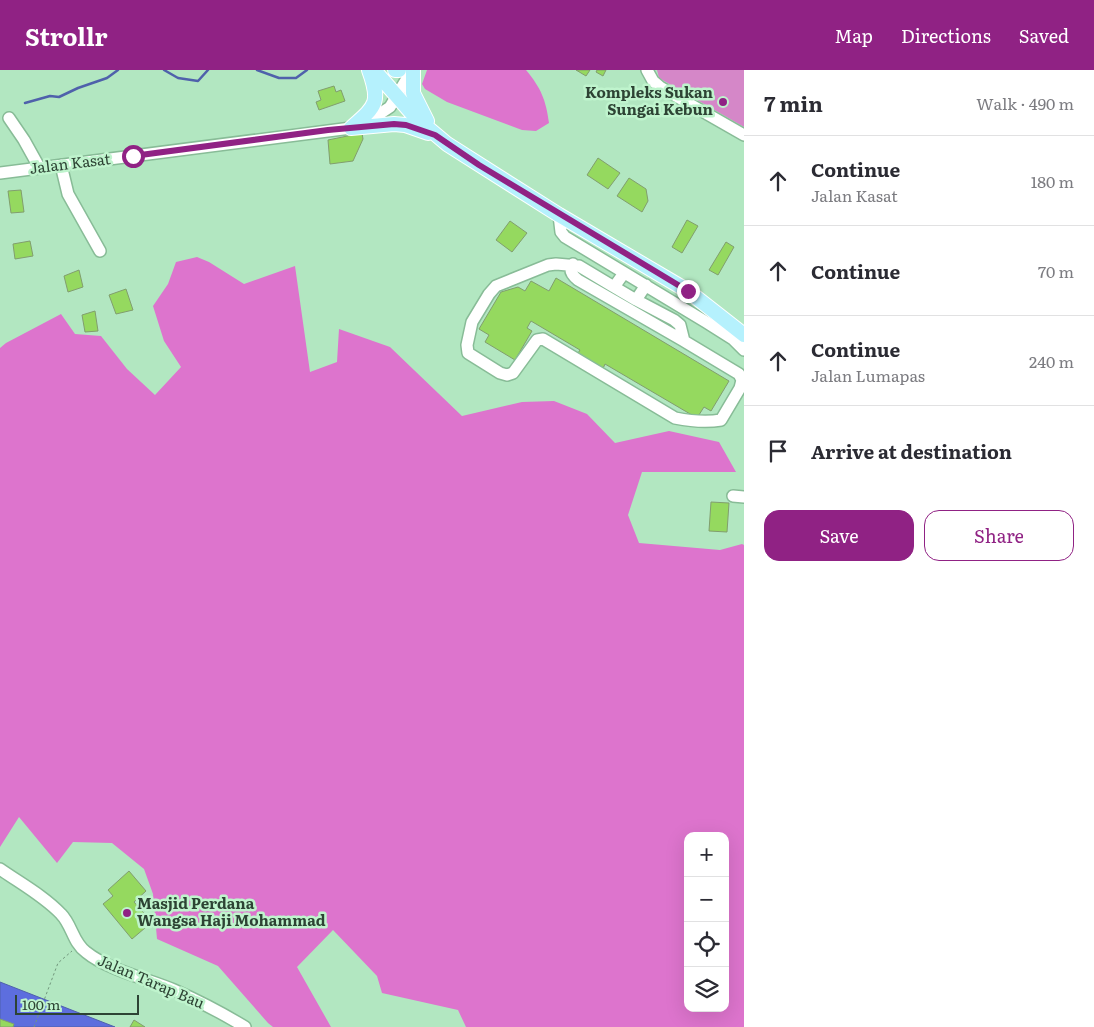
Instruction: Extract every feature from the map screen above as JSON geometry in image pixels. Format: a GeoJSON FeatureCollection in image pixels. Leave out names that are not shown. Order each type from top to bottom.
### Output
{"type":"FeatureCollection","features":[{"type":"Feature","properties":{"kind":"main road"},"geometry":{"type":"LineString","coordinates":[[351,128],[371,110],[374,104],[375,88],[369,70]]}},
{"type":"Feature","properties":{"kind":"main road"},"geometry":{"type":"LineString","coordinates":[[374,70],[397,97],[435,135],[559,215],[688,291],[743,331]]}},
{"type":"Feature","properties":{"kind":"main road"},"geometry":{"type":"LineString","coordinates":[[413,70],[413,93],[435,135]]}},
{"type":"Feature","properties":{"kind":"main road"},"geometry":{"type":"LineString","coordinates":[[351,128],[394,124],[406,125],[435,135]]}},
{"type":"Feature","properties":{"kind":"street","name":"Jalan Kasat"},"geometry":{"type":"LineString","coordinates":[[0,173],[351,128],[390,107],[413,70]]}},
{"type":"Feature","properties":{"kind":"street"},"geometry":{"type":"LineString","coordinates":[[647,70],[653,82],[660,87],[744,135]]}},
{"type":"Feature","properties":{"kind":"street"},"geometry":{"type":"LineString","coordinates":[[9,118],[39,167]]}},
{"type":"Feature","properties":{"kind":"street"},"geometry":{"type":"LineString","coordinates":[[61,165],[68,194],[100,252]]}},
{"type":"Feature","properties":{"kind":"street"},"geometry":{"type":"LineString","coordinates":[[559,215],[561,232],[565,237],[733,339],[744,350]]}},
{"type":"Feature","properties":{"kind":"street"},"geometry":{"type":"LineString","coordinates":[[573,264],[571,272],[578,280],[739,374],[742,380],[740,388],[721,420],[712,422],[688,421],[675,418],[543,340],[537,340],[513,373],[507,375],[500,373],[468,353],[472,322],[496,286],[548,265],[573,264],[580,266],[680,324],[684,341]]}},
{"type":"Feature","properties":{"kind":"street"},"geometry":{"type":"LineString","coordinates":[[614,287],[624,273]]}},
{"type":"Feature","properties":{"kind":"street"},"geometry":{"type":"LineString","coordinates":[[636,300],[646,285]]}},
{"type":"Feature","properties":{"kind":"street","name":"Jalan Tarap Bau"},"geometry":{"type":"LineString","coordinates":[[0,868],[45,900],[61,914],[66,919],[78,945],[94,958],[213,1008],[245,1027]]}},
{"type":"Feature","properties":{"kind":"path"},"geometry":{"type":"LineString","coordinates":[[34,1027],[58,963],[78,945]]}},
{"type":"Feature","properties":{"kind":"shaded area"},"geometry":{"type":"Polygon","coordinates":[[[427,70],[526,70],[542,95],[549,123],[536,131],[522,130],[447,102],[425,89],[422,84],[427,70]]]}},
{"type":"Feature","properties":{"kind":"shaded area","name":"Kompleks Sukan Sungai Kebun"},"geometry":{"type":"Polygon","coordinates":[[[657,70],[744,70],[744,127],[659,78],[657,70]]]}},
{"type":"Feature","properties":{"kind":"shaded area"},"geometry":{"type":"Polygon","coordinates":[[[197,257],[209,262],[244,284],[295,266],[310,372],[337,362],[339,329],[390,347],[462,416],[522,402],[554,401],[587,414],[615,443],[669,431],[719,442],[736,472],[642,472],[628,515],[639,543],[720,550],[744,545],[744,1027],[466,1027],[458,1010],[382,993],[377,976],[333,930],[297,967],[331,1027],[273,1027],[218,966],[157,939],[153,894],[144,869],[112,843],[73,842],[57,863],[19,817],[0,847],[0,348],[61,314],[75,334],[101,336],[127,369],[155,395],[181,367],[164,341],[153,306],[168,284],[176,262],[197,257]]]}},
{"type":"Feature","properties":{"kind":"water"},"geometry":{"type":"Polygon","coordinates":[[[0,982],[115,1027],[0,1027],[0,982]]]}},
{"type":"Feature","properties":{"kind":"building"},"geometry":{"type":"Polygon","coordinates":[[[576,70],[590,70],[586,76],[576,70]]]}},
{"type":"Feature","properties":{"kind":"building"},"geometry":{"type":"Polygon","coordinates":[[[597,70],[606,70],[603,76],[596,72],[597,70]]]}},
{"type":"Feature","properties":{"kind":"building"},"geometry":{"type":"Polygon","coordinates":[[[334,86],[336,92],[341,90],[345,101],[319,110],[316,102],[321,100],[318,91],[334,86]]]}},
{"type":"Feature","properties":{"kind":"building"},"geometry":{"type":"Polygon","coordinates":[[[362,133],[363,139],[353,161],[330,164],[328,140],[362,133]]]}},
{"type":"Feature","properties":{"kind":"building"},"geometry":{"type":"Polygon","coordinates":[[[598,158],[620,173],[608,189],[587,175],[598,158]]]}},
{"type":"Feature","properties":{"kind":"building"},"geometry":{"type":"Polygon","coordinates":[[[629,178],[646,189],[648,201],[642,212],[617,196],[629,178]]]}},
{"type":"Feature","properties":{"kind":"building"},"geometry":{"type":"Polygon","coordinates":[[[21,190],[24,212],[11,213],[8,191],[21,190]]]}},
{"type":"Feature","properties":{"kind":"building"},"geometry":{"type":"Polygon","coordinates":[[[687,220],[698,226],[682,253],[672,247],[687,220]]]}},
{"type":"Feature","properties":{"kind":"building"},"geometry":{"type":"Polygon","coordinates":[[[510,221],[527,233],[512,252],[496,240],[510,221]]]}},
{"type":"Feature","properties":{"kind":"building"},"geometry":{"type":"Polygon","coordinates":[[[30,241],[33,256],[15,259],[13,244],[30,241]]]}},
{"type":"Feature","properties":{"kind":"building"},"geometry":{"type":"Polygon","coordinates":[[[726,242],[734,247],[718,275],[709,270],[726,242]]]}},
{"type":"Feature","properties":{"kind":"building"},"geometry":{"type":"Polygon","coordinates":[[[79,270],[83,287],[68,292],[64,276],[79,270]]]}},
{"type":"Feature","properties":{"kind":"building"},"geometry":{"type":"Polygon","coordinates":[[[556,278],[729,381],[711,411],[704,407],[697,418],[605,364],[602,371],[576,356],[580,350],[531,321],[527,328],[532,331],[515,360],[485,342],[489,335],[479,329],[501,292],[518,287],[525,291],[531,281],[549,291],[556,278]]]}},
{"type":"Feature","properties":{"kind":"building"},"geometry":{"type":"Polygon","coordinates":[[[126,289],[133,310],[116,314],[109,295],[126,289]]]}},
{"type":"Feature","properties":{"kind":"building"},"geometry":{"type":"Polygon","coordinates":[[[95,311],[98,331],[85,332],[82,315],[95,311]]]}},
{"type":"Feature","properties":{"kind":"building"},"geometry":{"type":"Polygon","coordinates":[[[711,502],[729,503],[727,532],[709,531],[711,502]]]}},
{"type":"Feature","properties":{"kind":"building","name":"Masjid Perdana Wangsa Haji Mohammad"},"geometry":{"type":"Polygon","coordinates":[[[129,871],[146,891],[134,902],[152,922],[132,939],[103,904],[113,896],[108,890],[129,871]]]}},
{"type":"Feature","properties":{"kind":"building"},"geometry":{"type":"Polygon","coordinates":[[[0,1019],[14,1024],[13,1027],[0,1027],[0,1019]]]}},
{"type":"Feature","properties":{"kind":"building"},"geometry":{"type":"Polygon","coordinates":[[[134,1020],[145,1027],[130,1027],[134,1020]]]}},
{"type":"Feature","properties":{"kind":"waterway"},"geometry":{"type":"LineString","coordinates":[[25,103],[50,96],[59,97],[107,78],[118,70]]}},
{"type":"Feature","properties":{"kind":"waterway"},"geometry":{"type":"LineString","coordinates":[[164,70],[178,78],[198,81],[208,70]]}},
{"type":"Feature","properties":{"kind":"waterway"},"geometry":{"type":"LineString","coordinates":[[257,70],[279,78],[296,78],[307,70]]}},
{"type":"Feature","properties":{"kind":"place","name":"Kompleks Sukan Sungai Kebun"},"geometry":{"type":"Point","coordinates":[723,102]}},
{"type":"Feature","properties":{"kind":"place","name":"Masjid Perdana Wangsa Haji Mohammad"},"geometry":{"type":"Point","coordinates":[127,913]}},
{"type":"Feature","properties":{"kind":"route"},"geometry":{"type":"LineString","coordinates":[[133,156],[328,130],[394,124],[406,125],[435,135],[559,215],[688,291]]}}]}
